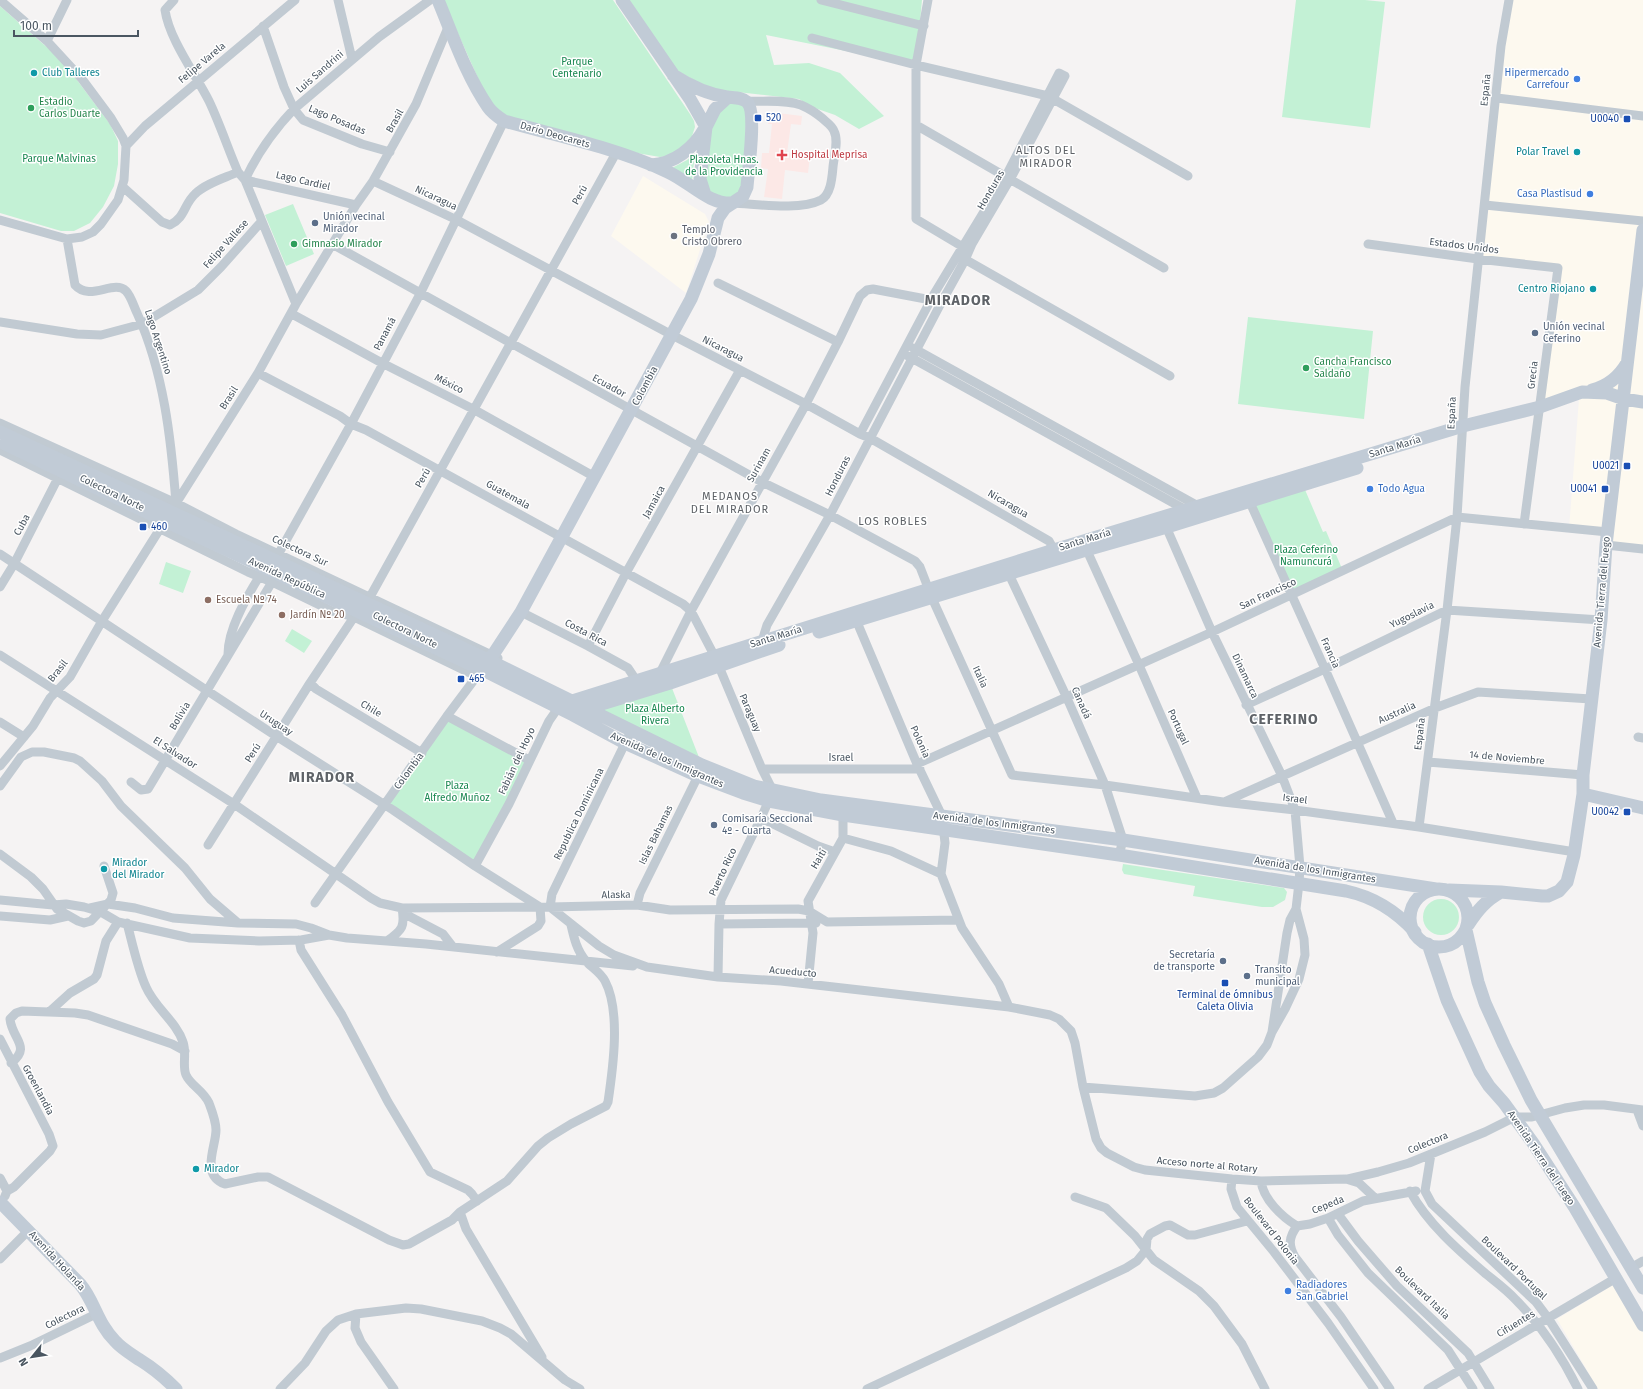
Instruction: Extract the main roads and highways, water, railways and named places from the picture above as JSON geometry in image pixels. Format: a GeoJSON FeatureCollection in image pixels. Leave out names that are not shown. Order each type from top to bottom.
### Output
{"type":"FeatureCollection","features":[{"type":"Feature","properties":{"kind":"place","name":"Club Talleres"},"geometry":{"type":"Point","coordinates":[34,73]}},
{"type":"Feature","properties":{"kind":"place","name":"Hipermercado Carrefour"},"geometry":{"type":"Point","coordinates":[1577,79]}},
{"type":"Feature","properties":{"kind":"place","name":"Estadio Carlos Duarte"},"geometry":{"type":"Point","coordinates":[31,108]}},
{"type":"Feature","properties":{"kind":"place","name":"520"},"geometry":{"type":"Point","coordinates":[758,118]}},
{"type":"Feature","properties":{"kind":"place","name":"U0040"},"geometry":{"type":"Point","coordinates":[1627,119]}},
{"type":"Feature","properties":{"kind":"place","name":"Polar Travel"},"geometry":{"type":"Point","coordinates":[1577,152]}},
{"type":"Feature","properties":{"kind":"place","name":"Hospital Meprisa"},"geometry":{"type":"Point","coordinates":[782,155]}},
{"type":"Feature","properties":{"kind":"place","name":"Casa Plastisud"},"geometry":{"type":"Point","coordinates":[1590,194]}},
{"type":"Feature","properties":{"kind":"place","name":"Unión vecinal Mirador"},"geometry":{"type":"Point","coordinates":[315,223]}},
{"type":"Feature","properties":{"kind":"place","name":"Templo Cristo Obrero"},"geometry":{"type":"Point","coordinates":[674,236]}},
{"type":"Feature","properties":{"kind":"place","name":"Gimnasio Mirador"},"geometry":{"type":"Point","coordinates":[294,244]}},
{"type":"Feature","properties":{"kind":"place","name":"Centro Riojano"},"geometry":{"type":"Point","coordinates":[1593,289]}},
{"type":"Feature","properties":{"kind":"place","name":"Unión vecinal Ceferino"},"geometry":{"type":"Point","coordinates":[1535,333]}},
{"type":"Feature","properties":{"kind":"place","name":"Cancha Francisco Saldaño"},"geometry":{"type":"Point","coordinates":[1306,368]}},
{"type":"Feature","properties":{"kind":"place","name":"U0021"},"geometry":{"type":"Point","coordinates":[1627,466]}},
{"type":"Feature","properties":{"kind":"place","name":"Todo Agua"},"geometry":{"type":"Point","coordinates":[1370,489]}},
{"type":"Feature","properties":{"kind":"place","name":"U0041"},"geometry":{"type":"Point","coordinates":[1605,489]}},
{"type":"Feature","properties":{"kind":"place","name":"460"},"geometry":{"type":"Point","coordinates":[143,527]}},
{"type":"Feature","properties":{"kind":"place","name":"Escuela Nº 74"},"geometry":{"type":"Point","coordinates":[208,600]}},
{"type":"Feature","properties":{"kind":"place","name":"Jardín Nº 20"},"geometry":{"type":"Point","coordinates":[282,615]}},
{"type":"Feature","properties":{"kind":"place","name":"465"},"geometry":{"type":"Point","coordinates":[461,679]}},
{"type":"Feature","properties":{"kind":"place","name":"U0042"},"geometry":{"type":"Point","coordinates":[1627,812]}},
{"type":"Feature","properties":{"kind":"place","name":"Comisaría Seccional 4º - Cuarta"},"geometry":{"type":"Point","coordinates":[714,825]}},
{"type":"Feature","properties":{"kind":"place","name":"Mirador del Mirador"},"geometry":{"type":"Point","coordinates":[104,869]}},
{"type":"Feature","properties":{"kind":"place","name":"Secretaría de transporte"},"geometry":{"type":"Point","coordinates":[1223,961]}},
{"type":"Feature","properties":{"kind":"place","name":"Transito municipal"},"geometry":{"type":"Point","coordinates":[1247,976]}},
{"type":"Feature","properties":{"kind":"place","name":"Terminal de ómnibus Caleta Olivia"},"geometry":{"type":"Point","coordinates":[1225,983]}},
{"type":"Feature","properties":{"kind":"place","name":"Mirador"},"geometry":{"type":"Point","coordinates":[196,1169]}},
{"type":"Feature","properties":{"kind":"place","name":"Radiadores San Gabriel"},"geometry":{"type":"Point","coordinates":[1288,1291]}},
{"type":"Feature","properties":{"kind":"district","name":"ALTOS DEL MIRADOR"},"geometry":{"type":"Point","coordinates":[1046,156]}},
{"type":"Feature","properties":{"kind":"district","name":"MIRADOR"},"geometry":{"type":"Point","coordinates":[958,300]}},
{"type":"Feature","properties":{"kind":"district","name":"MEDANOS DEL MIRADOR"},"geometry":{"type":"Point","coordinates":[730,502]}},
{"type":"Feature","properties":{"kind":"district","name":"LOS ROBLES"},"geometry":{"type":"Point","coordinates":[893,521]}},
{"type":"Feature","properties":{"kind":"district","name":"CEFERINO"},"geometry":{"type":"Point","coordinates":[1284,719]}},
{"type":"Feature","properties":{"kind":"district","name":"MIRADOR"},"geometry":{"type":"Point","coordinates":[322,777]}},
{"type":"Feature","properties":{"kind":"park label","name":"Parque Centenario"},"geometry":{"type":"Point","coordinates":[577,68]}},
{"type":"Feature","properties":{"kind":"park label","name":"Parque Malvinas"},"geometry":{"type":"Point","coordinates":[59,159]}},
{"type":"Feature","properties":{"kind":"park label","name":"Plazoleta Hnas. de la Providencia"},"geometry":{"type":"Point","coordinates":[724,166]}},
{"type":"Feature","properties":{"kind":"park label","name":"Plaza Ceferino Namuncurá"},"geometry":{"type":"Point","coordinates":[1306,556]}},
{"type":"Feature","properties":{"kind":"park label","name":"Plaza Alberto Rivera"},"geometry":{"type":"Point","coordinates":[655,714]}},
{"type":"Feature","properties":{"kind":"park label","name":"Plaza Alfredo Muñoz"},"geometry":{"type":"Point","coordinates":[457,792]}}]}
